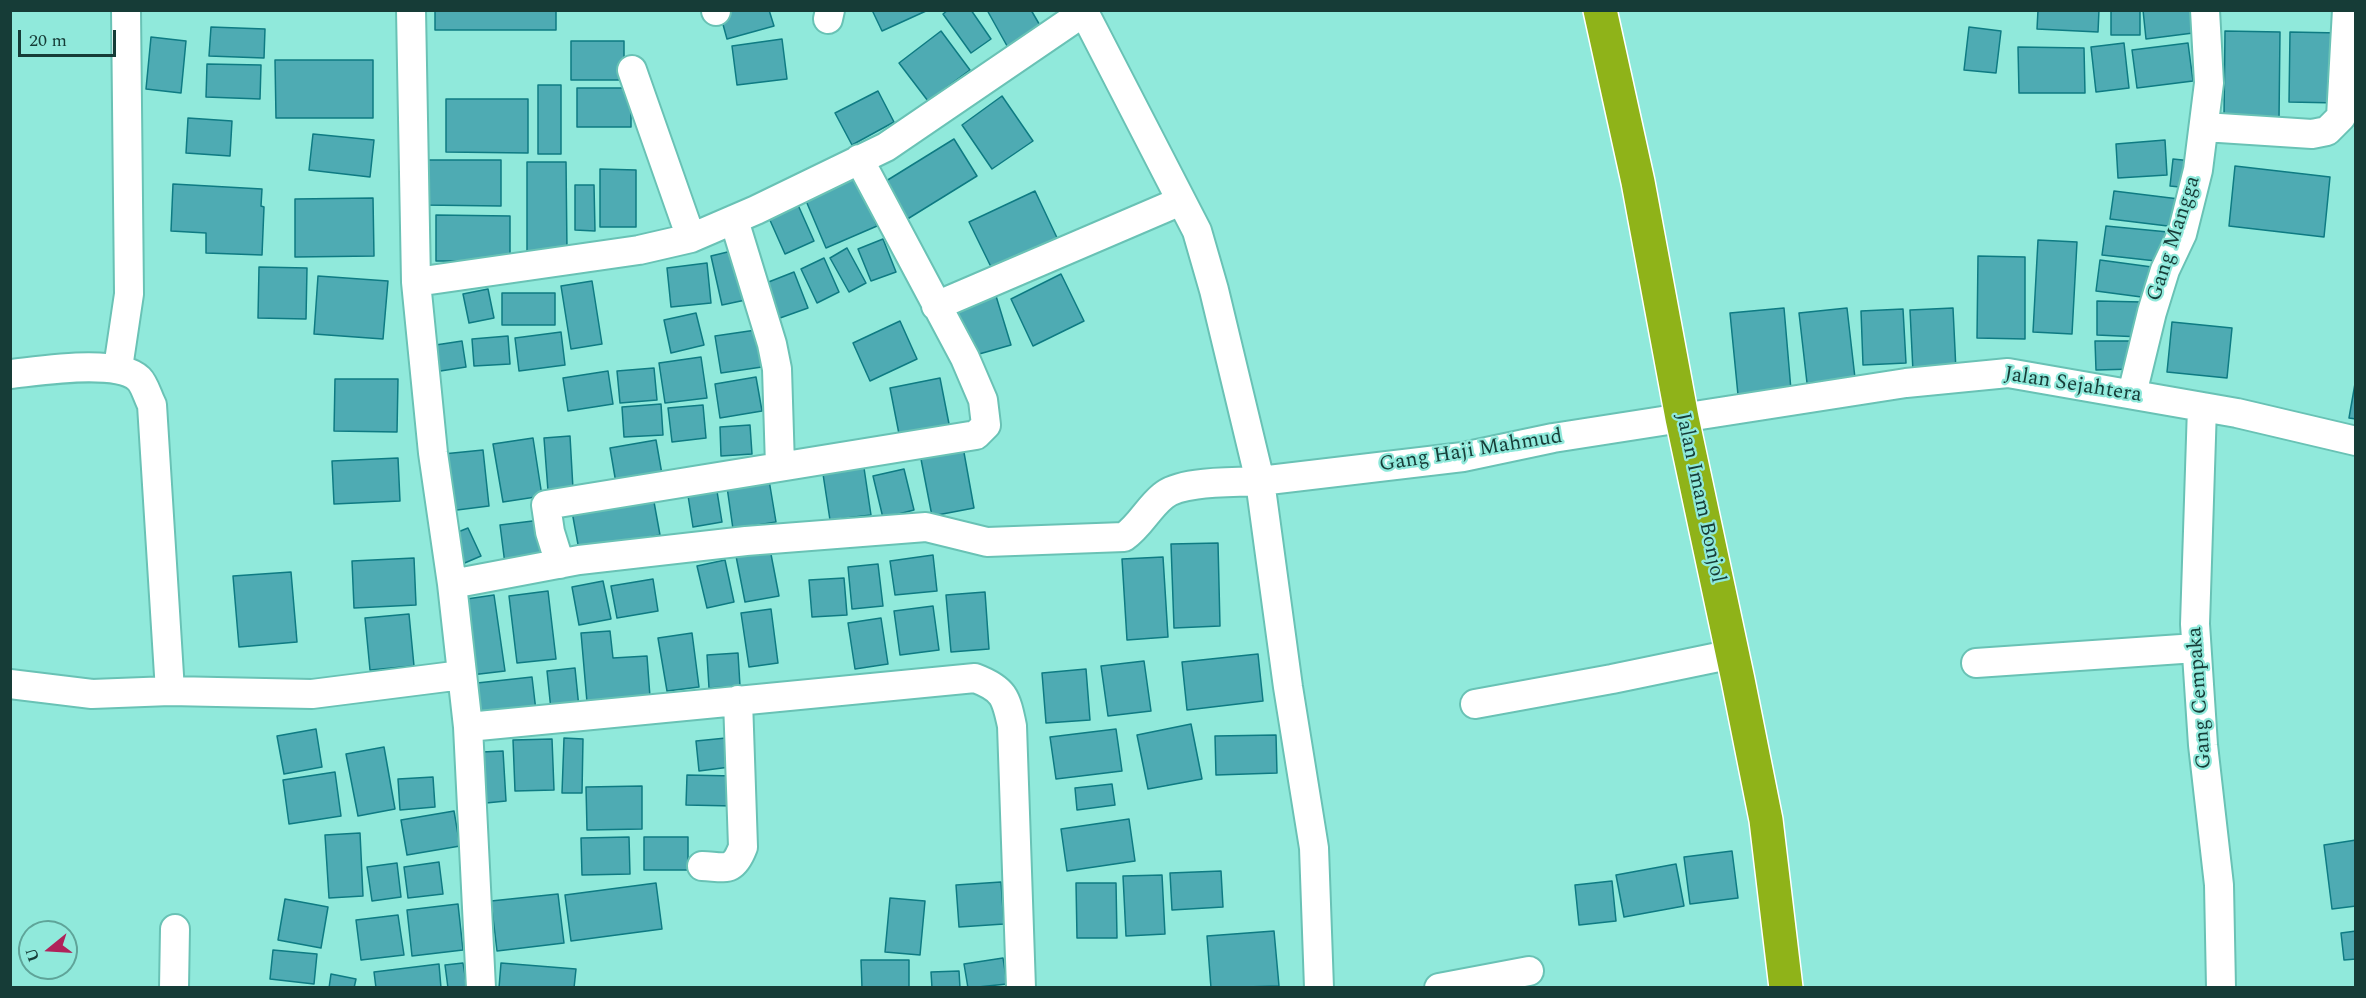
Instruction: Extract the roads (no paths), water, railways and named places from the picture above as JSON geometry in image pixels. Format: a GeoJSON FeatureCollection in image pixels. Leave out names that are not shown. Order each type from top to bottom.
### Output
{"type":"FeatureCollection","features":[{"type":"Feature","properties":{"kind":"highway","name":"Jalan Imam Bonjol"},"geometry":{"type":"LineString","coordinates":[[1600,10],[1638,182],[1682,418],[1766,820],[1786,987]]}},
{"type":"Feature","properties":{"kind":"street"},"geometry":{"type":"LineString","coordinates":[[118,368],[129,294],[126,10]]}},
{"type":"Feature","properties":{"kind":"street"},"geometry":{"type":"LineString","coordinates":[[411,10],[416,282],[433,453],[452,584],[468,727],[481,987]]}},
{"type":"Feature","properties":{"kind":"street","name":"Gang Mangga"},"geometry":{"type":"LineString","coordinates":[[2132,394],[2165,270],[2182,234],[2198,170],[2209,83],[2205,10]]}},
{"type":"Feature","properties":{"kind":"street"},"geometry":{"type":"LineString","coordinates":[[2204,127],[2312,134],[2327,131],[2341,117],[2347,10]]}},
{"type":"Feature","properties":{"kind":"street"},"geometry":{"type":"LineString","coordinates":[[416,282],[639,250],[691,238],[734,220],[885,147],[1083,11],[1197,231],[1205,254],[1260,481],[1288,687],[1314,848],[1318,987]]}},
{"type":"Feature","properties":{"kind":"street"},"geometry":{"type":"LineString","coordinates":[[632,70],[691,238]]}},
{"type":"Feature","properties":{"kind":"street"},"geometry":{"type":"LineString","coordinates":[[561,564],[550,532],[546,505],[976,435],[986,425],[983,400],[965,358],[859,159]]}},
{"type":"Feature","properties":{"kind":"street"},"geometry":{"type":"LineString","coordinates":[[936,306],[1181,201]]}},
{"type":"Feature","properties":{"kind":"street"},"geometry":{"type":"LineString","coordinates":[[734,220],[774,352],[777,369],[780,466]]}},
{"type":"Feature","properties":{"kind":"street"},"geometry":{"type":"LineString","coordinates":[[10,374],[55,369],[118,368],[139,380],[152,405],[170,691]]}},
{"type":"Feature","properties":{"kind":"street","name":"Jalan Sejahtera"},"geometry":{"type":"LineString","coordinates":[[1682,418],[1906,383],[2008,373],[2202,407],[2355,441]]}},
{"type":"Feature","properties":{"kind":"street","name":"Gang Cempaka"},"geometry":{"type":"LineString","coordinates":[[2202,407],[2195,624],[2203,745],[2219,885],[2221,987]]}},
{"type":"Feature","properties":{"kind":"street","name":"Gang Haji Mahmud"},"geometry":{"type":"LineString","coordinates":[[452,584],[561,564],[746,541],[926,527],[987,542],[1124,537],[1140,523],[1163,496],[1186,486],[1260,481],[1463,457],[1553,438],[1682,418]]}},
{"type":"Feature","properties":{"kind":"street"},"geometry":{"type":"LineString","coordinates":[[1976,663],[2196,648]]}},
{"type":"Feature","properties":{"kind":"street"},"geometry":{"type":"LineString","coordinates":[[1474,704],[1612,680],[1733,654]]}},
{"type":"Feature","properties":{"kind":"street"},"geometry":{"type":"LineString","coordinates":[[10,684],[92,694],[170,691],[312,694],[462,675]]}},
{"type":"Feature","properties":{"kind":"street"},"geometry":{"type":"LineString","coordinates":[[468,727],[975,678],[993,684],[1006,698],[1012,726],[1021,987]]}},
{"type":"Feature","properties":{"kind":"street"},"geometry":{"type":"LineString","coordinates":[[702,866],[732,867],[737,862],[743,847],[738,700]]}},
{"type":"Feature","properties":{"kind":"street"},"geometry":{"type":"LineString","coordinates":[[174,987],[175,929]]}},
{"type":"Feature","properties":{"kind":"street"},"geometry":{"type":"LineString","coordinates":[[1439,987],[1529,971]]}}]}
